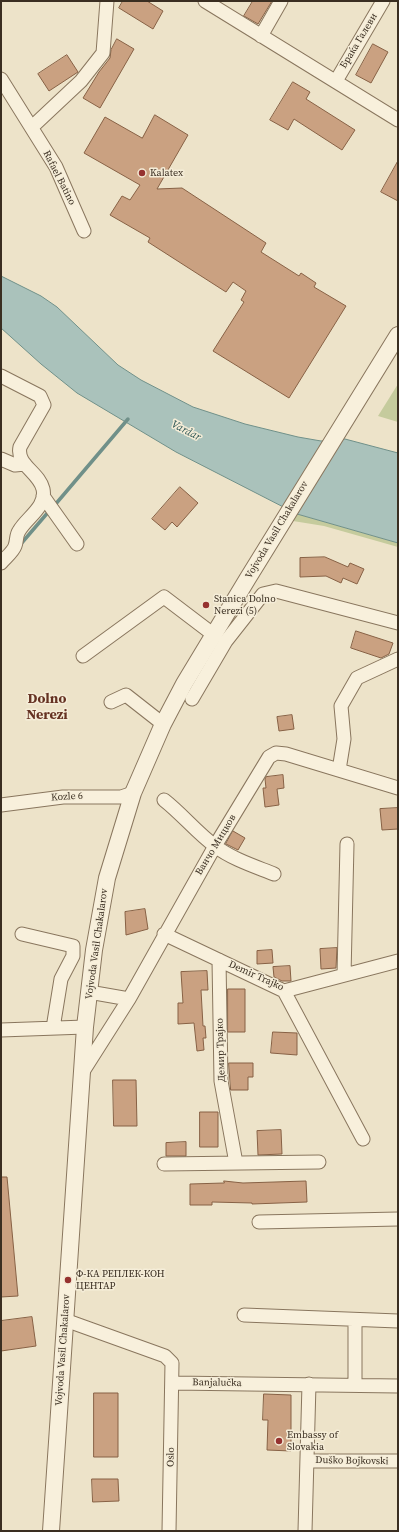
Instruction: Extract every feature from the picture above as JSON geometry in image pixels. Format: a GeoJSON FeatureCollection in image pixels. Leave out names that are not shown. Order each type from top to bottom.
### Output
{"type":"FeatureCollection","features":[{"type":"Feature","properties":{"kind":"street"},"geometry":{"type":"LineString","coordinates":[[32,127],[81,81],[103,53],[105,46],[106,1]]}},
{"type":"Feature","properties":{"kind":"street","name":"Браќа Галеви"},"geometry":{"type":"LineString","coordinates":[[205,1],[398,120]]}},
{"type":"Feature","properties":{"kind":"street"},"geometry":{"type":"LineString","coordinates":[[261,36],[281,1]]}},
{"type":"Feature","properties":{"kind":"street","name":"Браќа Галеви"},"geometry":{"type":"LineString","coordinates":[[336,81],[383,1]]}},
{"type":"Feature","properties":{"kind":"street","name":"Rafael Batino"},"geometry":{"type":"LineString","coordinates":[[1,79],[56,167],[84,231]]}},
{"type":"Feature","properties":{"kind":"street","name":"Vojvoda Vasil Chakalarov"},"geometry":{"type":"LineString","coordinates":[[51,1531],[85,1027],[94,950],[107,878],[134,793],[163,724],[184,684],[277,529],[398,335]]}},
{"type":"Feature","properties":{"kind":"street"},"geometry":{"type":"LineString","coordinates":[[1,376],[40,396],[44,401],[44,408],[20,447],[20,458],[42,485],[50,505],[77,544]]}},
{"type":"Feature","properties":{"kind":"street"},"geometry":{"type":"LineString","coordinates":[[1,459],[15,465],[25,464]]}},
{"type":"Feature","properties":{"kind":"street"},"geometry":{"type":"LineString","coordinates":[[1,563],[15,547],[18,532],[41,504],[50,505]]}},
{"type":"Feature","properties":{"kind":"street"},"geometry":{"type":"LineString","coordinates":[[192,699],[226,641],[263,594],[271,591],[276,590],[332,604],[398,623]]}},
{"type":"Feature","properties":{"kind":"street"},"geometry":{"type":"LineString","coordinates":[[83,656],[164,597],[214,634]]}},
{"type":"Feature","properties":{"kind":"street"},"geometry":{"type":"LineString","coordinates":[[339,770],[344,739],[341,706],[357,678],[398,659]]}},
{"type":"Feature","properties":{"kind":"street"},"geometry":{"type":"LineString","coordinates":[[111,702],[126,695],[163,724]]}},
{"type":"Feature","properties":{"kind":"street","name":"Ванчо Мицков"},"geometry":{"type":"LineString","coordinates":[[82,1073],[129,999],[164,934],[215,846],[273,754],[286,754],[398,788]]}},
{"type":"Feature","properties":{"kind":"street","name":"Kozle 6"},"geometry":{"type":"LineString","coordinates":[[1,805],[63,796],[121,797],[134,793]]}},
{"type":"Feature","properties":{"kind":"street"},"geometry":{"type":"LineString","coordinates":[[164,800],[215,846],[232,856],[274,874]]}},
{"type":"Feature","properties":{"kind":"street"},"geometry":{"type":"LineString","coordinates":[[344,976],[347,844]]}},
{"type":"Feature","properties":{"kind":"street"},"geometry":{"type":"LineString","coordinates":[[22,934],[73,946],[73,956],[61,980],[53,1028]]}},
{"type":"Feature","properties":{"kind":"street","name":"Demir Trajko"},"geometry":{"type":"LineString","coordinates":[[164,934],[284,991],[398,961]]}},
{"type":"Feature","properties":{"kind":"street","name":"Демир Трајко"},"geometry":{"type":"LineString","coordinates":[[219,960],[221,1081],[236,1163]]}},
{"type":"Feature","properties":{"kind":"street"},"geometry":{"type":"LineString","coordinates":[[284,991],[363,1139]]}},
{"type":"Feature","properties":{"kind":"street"},"geometry":{"type":"LineString","coordinates":[[89,992],[129,999]]}},
{"type":"Feature","properties":{"kind":"street"},"geometry":{"type":"LineString","coordinates":[[1,1030],[85,1027]]}},
{"type":"Feature","properties":{"kind":"street"},"geometry":{"type":"LineString","coordinates":[[164,1164],[319,1162]]}},
{"type":"Feature","properties":{"kind":"street"},"geometry":{"type":"LineString","coordinates":[[259,1222],[398,1219]]}},
{"type":"Feature","properties":{"kind":"street"},"geometry":{"type":"LineString","coordinates":[[244,1315],[398,1321]]}},
{"type":"Feature","properties":{"kind":"street"},"geometry":{"type":"LineString","coordinates":[[65,1320],[165,1356],[172,1363],[173,1383]]}},
{"type":"Feature","properties":{"kind":"street"},"geometry":{"type":"LineString","coordinates":[[355,1320],[355,1385]]}},
{"type":"Feature","properties":{"kind":"street","name":"Banjalučka"},"geometry":{"type":"LineString","coordinates":[[173,1383],[398,1386]]}},
{"type":"Feature","properties":{"kind":"street","name":"Oslo"},"geometry":{"type":"LineString","coordinates":[[169,1531],[173,1383]]}},
{"type":"Feature","properties":{"kind":"street"},"geometry":{"type":"LineString","coordinates":[[305,1531],[309,1384]]}},
{"type":"Feature","properties":{"kind":"street","name":"Duško Bojkovski"},"geometry":{"type":"LineString","coordinates":[[307,1460],[398,1461]]}},
{"type":"Feature","properties":{"kind":"green space"},"geometry":{"type":"Polygon","coordinates":[[[398,384],[398,422],[378,416],[398,384]]]}},
{"type":"Feature","properties":{"kind":"green space"},"geometry":{"type":"Polygon","coordinates":[[[297,514],[398,543],[398,547],[324,526],[293,521],[297,514]]]}},
{"type":"Feature","properties":{"kind":"water","name":"Vardar"},"geometry":{"type":"Polygon","coordinates":[[[1,276],[41,296],[57,307],[118,365],[141,380],[193,407],[245,424],[298,437],[321,441],[345,439],[398,453],[398,543],[297,514],[176,452],[77,393],[41,364],[1,328],[1,276]]]}},
{"type":"Feature","properties":{"kind":"building"},"geometry":{"type":"Polygon","coordinates":[[[123,1],[147,1],[163,11],[153,29],[119,8],[123,1]]]}},
{"type":"Feature","properties":{"kind":"building"},"geometry":{"type":"Polygon","coordinates":[[[253,1],[272,1],[258,24],[244,16],[253,1]]]}},
{"type":"Feature","properties":{"kind":"building"},"geometry":{"type":"Polygon","coordinates":[[[117,39],[134,49],[100,108],[83,98],[99,72],[110,58],[111,50],[117,39]]]}},
{"type":"Feature","properties":{"kind":"building"},"geometry":{"type":"Polygon","coordinates":[[[373,44],[388,52],[371,83],[356,75],[373,44]]]}},
{"type":"Feature","properties":{"kind":"building"},"geometry":{"type":"Polygon","coordinates":[[[67,55],[78,72],[49,91],[38,74],[67,55]]]}},
{"type":"Feature","properties":{"kind":"building"},"geometry":{"type":"Polygon","coordinates":[[[293,82],[310,92],[306,99],[355,130],[342,150],[294,119],[288,130],[270,120],[293,82]]]}},
{"type":"Feature","properties":{"kind":"building"},"geometry":{"type":"Polygon","coordinates":[[[155,115],[188,135],[157,189],[182,188],[266,243],[261,252],[299,276],[301,273],[316,283],[314,287],[346,306],[289,398],[213,351],[244,302],[241,300],[246,291],[233,282],[226,292],[148,242],[150,238],[110,215],[122,196],[130,200],[140,185],[84,153],[105,117],[142,138],[155,115]]]}},
{"type":"Feature","properties":{"kind":"building"},"geometry":{"type":"Polygon","coordinates":[[[398,161],[398,201],[381,192],[398,161]]]}},
{"type":"Feature","properties":{"kind":"building"},"geometry":{"type":"Polygon","coordinates":[[[180,487],[198,503],[177,527],[172,522],[165,530],[152,519],[180,487]]]}},
{"type":"Feature","properties":{"kind":"building"},"geometry":{"type":"Polygon","coordinates":[[[325,557],[348,567],[350,563],[364,569],[357,584],[343,578],[341,583],[326,576],[300,577],[300,558],[325,557]]]}},
{"type":"Feature","properties":{"kind":"building"},"geometry":{"type":"Polygon","coordinates":[[[356,631],[393,643],[389,654],[381,658],[351,648],[356,631]]]}},
{"type":"Feature","properties":{"kind":"building"},"geometry":{"type":"Polygon","coordinates":[[[292,715],[294,729],[279,731],[277,717],[292,715]]]}},
{"type":"Feature","properties":{"kind":"building"},"geometry":{"type":"Polygon","coordinates":[[[283,775],[284,788],[277,789],[279,805],[265,807],[263,788],[266,788],[266,777],[283,775]]]}},
{"type":"Feature","properties":{"kind":"building"},"geometry":{"type":"Polygon","coordinates":[[[398,808],[398,829],[382,830],[380,809],[398,808]]]}},
{"type":"Feature","properties":{"kind":"building"},"geometry":{"type":"Polygon","coordinates":[[[233,831],[245,838],[238,850],[226,844],[233,831]]]}},
{"type":"Feature","properties":{"kind":"building"},"geometry":{"type":"Polygon","coordinates":[[[145,909],[148,929],[126,935],[125,912],[145,909]]]}},
{"type":"Feature","properties":{"kind":"building"},"geometry":{"type":"Polygon","coordinates":[[[337,948],[336,968],[321,969],[320,949],[337,948]]]}},
{"type":"Feature","properties":{"kind":"building"},"geometry":{"type":"Polygon","coordinates":[[[272,950],[273,963],[257,964],[257,951],[272,950]]]}},
{"type":"Feature","properties":{"kind":"building"},"geometry":{"type":"Polygon","coordinates":[[[290,966],[291,981],[282,981],[274,977],[273,967],[290,966]]]}},
{"type":"Feature","properties":{"kind":"building"},"geometry":{"type":"Polygon","coordinates":[[[207,971],[208,990],[201,990],[203,1026],[205,1026],[206,1038],[203,1038],[204,1050],[197,1051],[194,1023],[178,1024],[178,1003],[183,1003],[181,972],[207,971]]]}},
{"type":"Feature","properties":{"kind":"building"},"geometry":{"type":"Polygon","coordinates":[[[228,989],[245,989],[245,1032],[228,1032],[228,989]]]}},
{"type":"Feature","properties":{"kind":"building"},"geometry":{"type":"Polygon","coordinates":[[[273,1032],[297,1033],[297,1055],[271,1053],[273,1032]]]}},
{"type":"Feature","properties":{"kind":"building"},"geometry":{"type":"Polygon","coordinates":[[[229,1063],[253,1063],[253,1077],[248,1077],[248,1090],[231,1090],[229,1063]]]}},
{"type":"Feature","properties":{"kind":"building"},"geometry":{"type":"Polygon","coordinates":[[[113,1080],[136,1080],[137,1126],[114,1126],[113,1080]]]}},
{"type":"Feature","properties":{"kind":"building"},"geometry":{"type":"Polygon","coordinates":[[[200,1112],[218,1112],[218,1147],[200,1147],[200,1112]]]}},
{"type":"Feature","properties":{"kind":"building"},"geometry":{"type":"Polygon","coordinates":[[[281,1130],[282,1154],[258,1155],[257,1131],[281,1130]]]}},
{"type":"Feature","properties":{"kind":"building"},"geometry":{"type":"Polygon","coordinates":[[[186,1142],[186,1156],[166,1156],[166,1143],[186,1142]]]}},
{"type":"Feature","properties":{"kind":"building"},"geometry":{"type":"Polygon","coordinates":[[[1,1177],[7,1177],[18,1296],[1,1297],[1,1177]]]}},
{"type":"Feature","properties":{"kind":"building"},"geometry":{"type":"Polygon","coordinates":[[[224,1181],[243,1183],[306,1181],[307,1202],[252,1204],[212,1202],[212,1205],[190,1205],[190,1184],[224,1183],[224,1181]]]}},
{"type":"Feature","properties":{"kind":"building"},"geometry":{"type":"Polygon","coordinates":[[[32,1317],[36,1346],[1,1351],[1,1321],[32,1317]]]}},
{"type":"Feature","properties":{"kind":"building"},"geometry":{"type":"Polygon","coordinates":[[[94,1393],[118,1393],[118,1457],[94,1457],[94,1393]]]}},
{"type":"Feature","properties":{"kind":"building"},"geometry":{"type":"Polygon","coordinates":[[[264,1394],[291,1395],[291,1451],[267,1450],[268,1420],[263,1420],[264,1394]]]}},
{"type":"Feature","properties":{"kind":"building"},"geometry":{"type":"Polygon","coordinates":[[[92,1479],[118,1479],[119,1501],[93,1502],[92,1479]]]}},
{"type":"Feature","properties":{"kind":"waterway"},"geometry":{"type":"LineString","coordinates":[[54,506],[128,419]]}},
{"type":"Feature","properties":{"kind":"waterway"},"geometry":{"type":"LineString","coordinates":[[20,545],[50,510]]}},
{"type":"Feature","properties":{"kind":"place","name":"Kalatex"},"geometry":{"type":"Point","coordinates":[142,173]}},
{"type":"Feature","properties":{"kind":"place","name":"Stanica Dolno Nerezi (5)"},"geometry":{"type":"Point","coordinates":[206,605]}},
{"type":"Feature","properties":{"kind":"place","name":"Ф-КА РЕПЛЕК-КОН ЦЕНТАР"},"geometry":{"type":"Point","coordinates":[68,1280]}},
{"type":"Feature","properties":{"kind":"place","name":"Embassy of Slovakia"},"geometry":{"type":"Point","coordinates":[279,1441]}},
{"type":"Feature","properties":{"kind":"district","name":"Dolno Nerezi"},"geometry":{"type":"Point","coordinates":[47,708]}}]}
